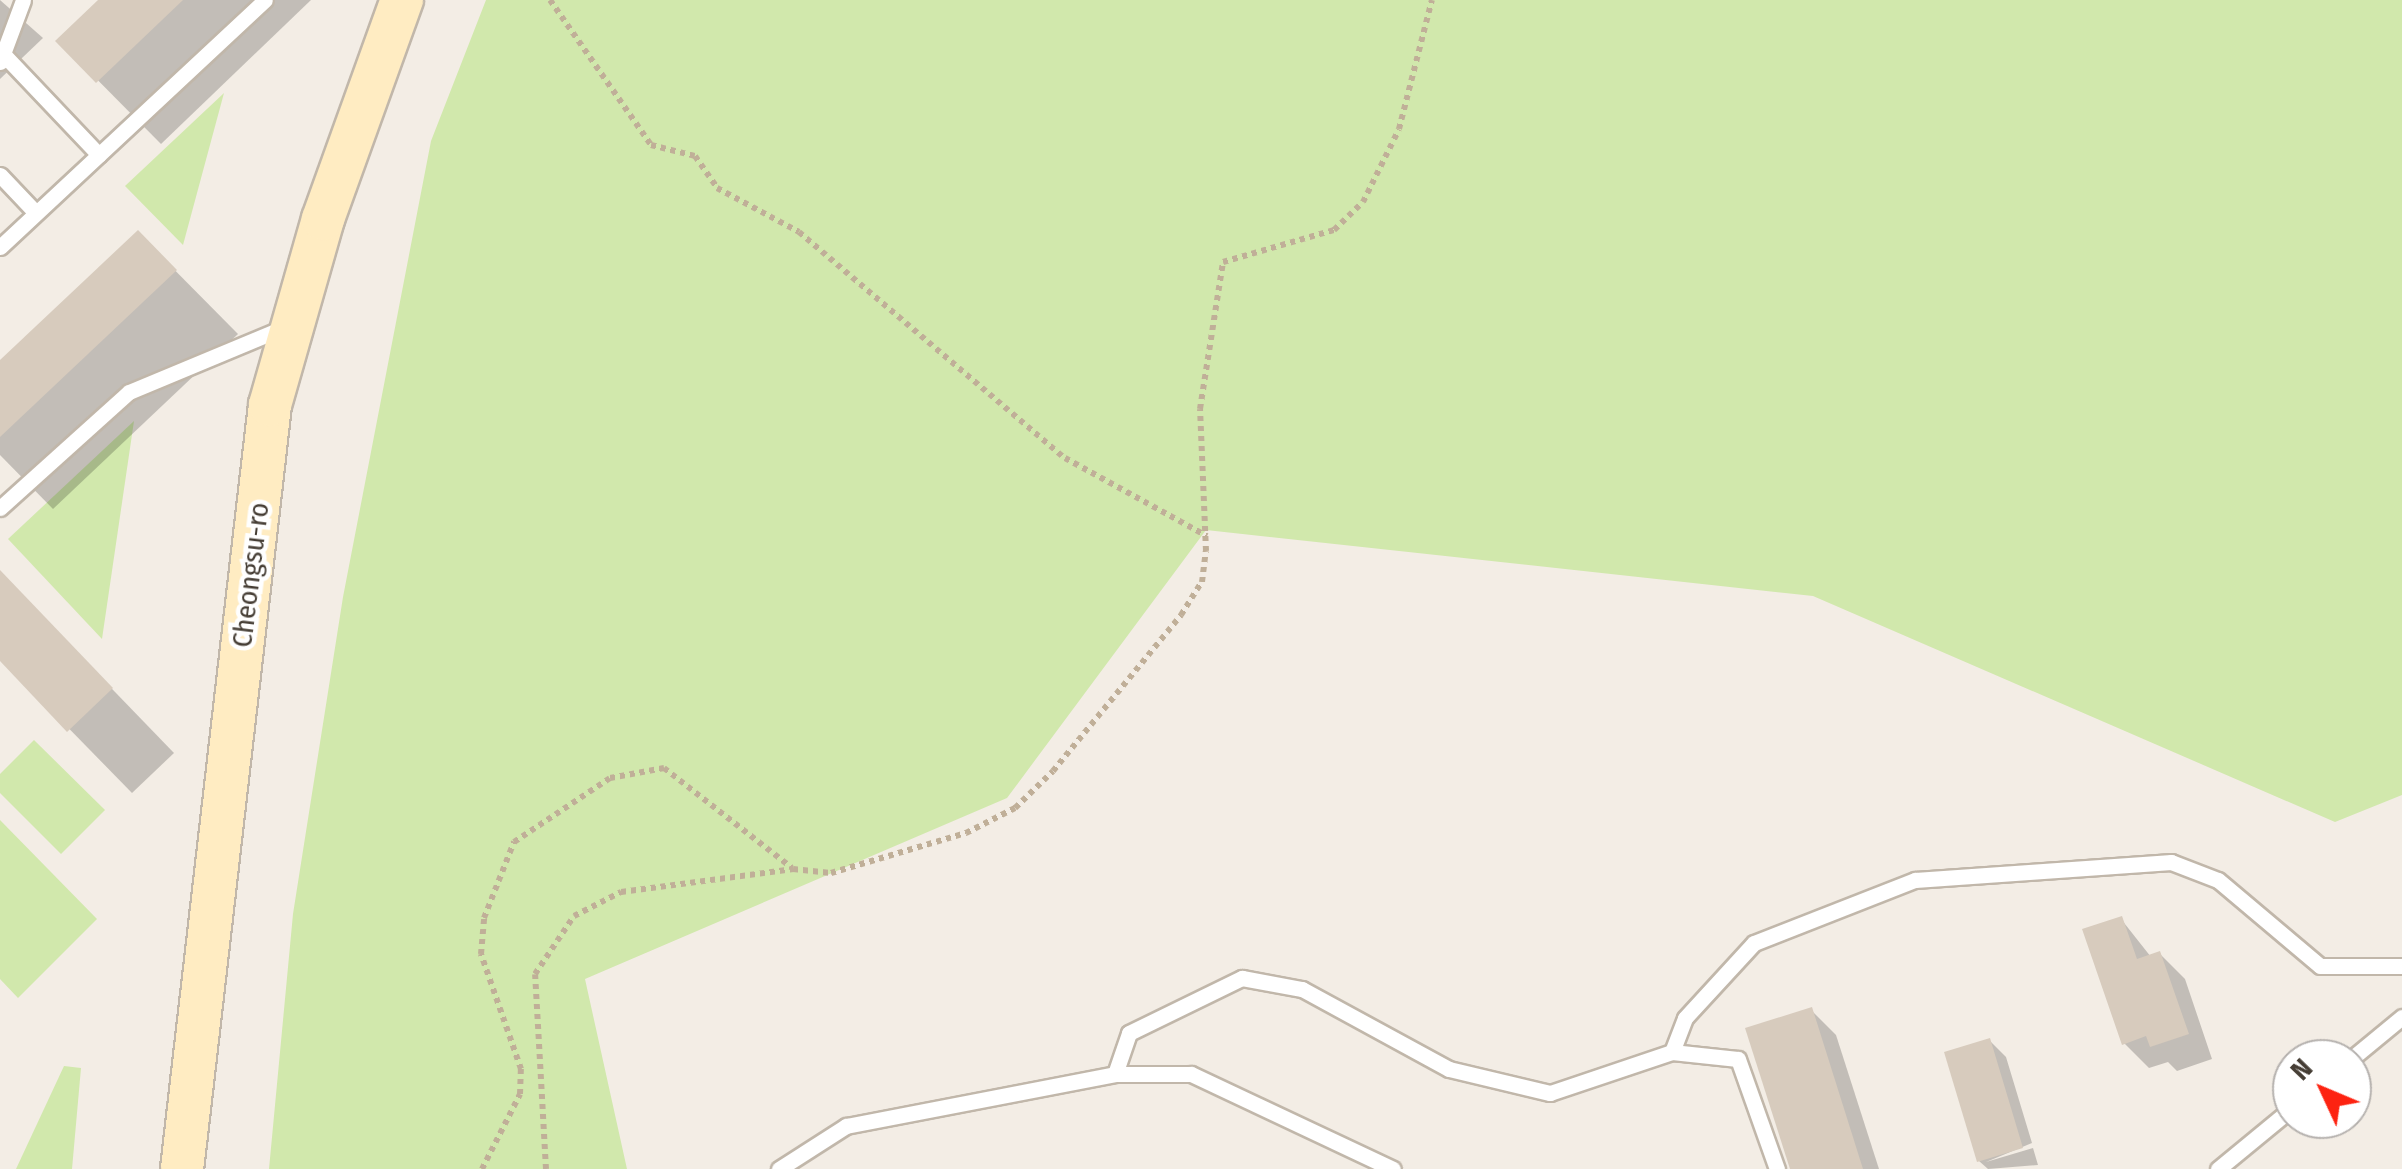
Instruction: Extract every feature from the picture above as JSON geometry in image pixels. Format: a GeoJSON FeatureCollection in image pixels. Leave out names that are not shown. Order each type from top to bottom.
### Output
{"type":"FeatureCollection","features":[{"type":"Feature","properties":{"kind":"main road","name":"Cheongsu-ro"},"geometry":{"type":"LineString","coordinates":[[182,1169],[270,406],[293,323],[402,0]]}},
{"type":"Feature","properties":{"kind":"lane"},"geometry":{"type":"LineString","coordinates":[[24,0],[3,59],[98,155]]}},
{"type":"Feature","properties":{"kind":"lane"},"geometry":{"type":"LineString","coordinates":[[0,247],[265,0]]}},
{"type":"Feature","properties":{"kind":"lane"},"geometry":{"type":"LineString","coordinates":[[0,175],[36,213]]}},
{"type":"Feature","properties":{"kind":"lane"},"geometry":{"type":"LineString","coordinates":[[0,508],[129,392],[293,323]]}},
{"type":"Feature","properties":{"kind":"lane"},"geometry":{"type":"LineString","coordinates":[[1672,1052],[1685,1018],[1754,943],[1915,880],[2172,862],[2218,880],[2320,966],[2402,966]]}},
{"type":"Feature","properties":{"kind":"lane"},"geometry":{"type":"LineString","coordinates":[[1115,1074],[1128,1033],[1242,978],[1302,989],[1449,1069],[1550,1093],[1672,1052],[1738,1059],[1777,1169]]}},
{"type":"Feature","properties":{"kind":"lane"},"geometry":{"type":"LineString","coordinates":[[2372,1042],[2402,1017]]}},
{"type":"Feature","properties":{"kind":"lane"},"geometry":{"type":"LineString","coordinates":[[779,1169],[846,1126],[1115,1074],[1191,1074],[1393,1169]]}},
{"type":"Feature","properties":{"kind":"lane"},"geometry":{"type":"LineString","coordinates":[[2218,1169],[2272,1124]]}},
{"type":"Feature","properties":{"kind":"path"},"geometry":{"type":"LineString","coordinates":[[550,0],[651,144],[695,156],[717,188],[799,232],[1065,458],[1207,536]]}},
{"type":"Feature","properties":{"kind":"path"},"geometry":{"type":"LineString","coordinates":[[546,1169],[534,974],[555,938],[574,916],[622,892],[793,869],[831,873],[924,849],[1015,808],[1181,615],[1202,582],[1207,536],[1200,409],[1223,262],[1334,230],[1364,202],[1399,129],[1432,0]]}},
{"type":"Feature","properties":{"kind":"path"},"geometry":{"type":"LineString","coordinates":[[482,1169],[520,1094],[516,1053],[481,954],[484,918],[514,842],[610,778],[664,768],[793,869]]}},
{"type":"Feature","properties":{"kind":"green space"},"geometry":{"type":"Polygon","coordinates":[[[486,0],[2402,0],[2402,795],[2335,822],[1813,596],[1206,530],[1007,798],[585,979],[627,1169],[269,1169],[293,914],[343,597],[431,141],[486,0]]]}},
{"type":"Feature","properties":{"kind":"green space"},"geometry":{"type":"Polygon","coordinates":[[[224,93],[183,245],[125,186],[224,93]]]}},
{"type":"Feature","properties":{"kind":"green space"},"geometry":{"type":"Polygon","coordinates":[[[134,421],[102,639],[8,539],[134,421]]]}},
{"type":"Feature","properties":{"kind":"green space"},"geometry":{"type":"Polygon","coordinates":[[[34,740],[105,810],[61,854],[0,793],[0,774],[34,740]]]}},
{"type":"Feature","properties":{"kind":"green space"},"geometry":{"type":"Polygon","coordinates":[[[0,820],[97,919],[18,998],[0,979],[0,820]]]}},
{"type":"Feature","properties":{"kind":"green space"},"geometry":{"type":"Polygon","coordinates":[[[64,1066],[81,1068],[72,1169],[16,1169],[64,1066]]]}},
{"type":"Feature","properties":{"kind":"building"},"geometry":{"type":"Polygon","coordinates":[[[98,0],[183,0],[96,83],[55,41],[98,0]]]}},
{"type":"Feature","properties":{"kind":"building"},"geometry":{"type":"Polygon","coordinates":[[[138,230],[177,270],[0,437],[0,360],[138,230]]]}},
{"type":"Feature","properties":{"kind":"building"},"geometry":{"type":"Polygon","coordinates":[[[0,570],[113,688],[67,732],[0,661],[0,570]]]}},
{"type":"Feature","properties":{"kind":"building"},"geometry":{"type":"Polygon","coordinates":[[[2122,916],[2137,959],[2160,951],[2189,1034],[2150,1047],[2146,1036],[2122,1045],[2082,929],[2122,916]]]}},
{"type":"Feature","properties":{"kind":"building"},"geometry":{"type":"Polygon","coordinates":[[[1812,1007],[1863,1169],[1790,1169],[1745,1028],[1812,1007]]]}},
{"type":"Feature","properties":{"kind":"building"},"geometry":{"type":"Polygon","coordinates":[[[1990,1038],[2023,1148],[1977,1162],[1944,1052],[1990,1038]]]}}]}
